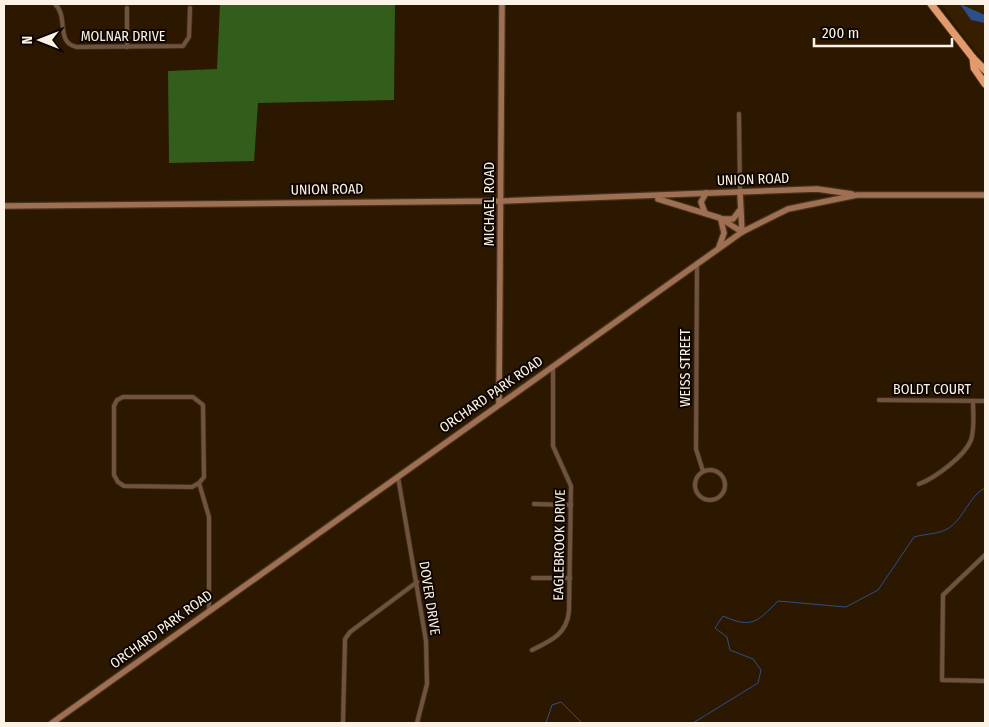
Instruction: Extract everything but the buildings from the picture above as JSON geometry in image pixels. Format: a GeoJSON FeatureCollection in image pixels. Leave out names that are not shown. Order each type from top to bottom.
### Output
{"type":"FeatureCollection","features":[{"type":"Feature","properties":{"kind":"highway"},"geometry":{"type":"LineString","coordinates":[[931,4],[973,58],[985,70]]}},
{"type":"Feature","properties":{"kind":"highway"},"geometry":{"type":"LineString","coordinates":[[973,58],[974,68],[985,84]]}},
{"type":"Feature","properties":{"kind":"main road","name":"MICHAEL ROAD"},"geometry":{"type":"LineString","coordinates":[[499,404],[502,4]]}},
{"type":"Feature","properties":{"kind":"main road","name":"UNION ROAD"},"geometry":{"type":"LineString","coordinates":[[4,206],[501,201],[817,190],[857,195]]}},
{"type":"Feature","properties":{"kind":"main road"},"geometry":{"type":"LineString","coordinates":[[740,192],[742,232]]}},
{"type":"Feature","properties":{"kind":"main road"},"geometry":{"type":"LineString","coordinates":[[705,213],[701,202],[706,193]]}},
{"type":"Feature","properties":{"kind":"main road","name":"ORCHARD PARK ROAD"},"geometry":{"type":"LineString","coordinates":[[52,723],[742,232],[788,209],[857,195],[985,195]]}},
{"type":"Feature","properties":{"kind":"main road","name":"UNION ROAD"},"geometry":{"type":"LineString","coordinates":[[650,197],[672,201],[720,218],[742,232]]}},
{"type":"Feature","properties":{"kind":"main road"},"geometry":{"type":"LineString","coordinates":[[718,248],[724,233],[720,218],[736,218],[742,206]]}},
{"type":"Feature","properties":{"kind":"street","name":"MOLNAR DRIVE"},"geometry":{"type":"LineString","coordinates":[[55,4],[62,14],[63,34],[69,44],[77,47],[183,46],[190,37],[190,8]]}},
{"type":"Feature","properties":{"kind":"street"},"geometry":{"type":"LineString","coordinates":[[127,8],[127,47]]}},
{"type":"Feature","properties":{"kind":"street"},"geometry":{"type":"LineString","coordinates":[[739,114],[740,192]]}},
{"type":"Feature","properties":{"kind":"street","name":"WEISS STREET"},"geometry":{"type":"LineString","coordinates":[[697,263],[696,449],[703,471]]}},
{"type":"Feature","properties":{"kind":"street","name":"EAGLEBROOK DRIVE"},"geometry":{"type":"LineString","coordinates":[[532,650],[558,636],[565,628],[569,611],[570,480],[553,446],[553,366]]}},
{"type":"Feature","properties":{"kind":"street"},"geometry":{"type":"LineString","coordinates":[[123,397],[193,397],[199,400],[203,405],[204,468],[203,480],[199,483],[192,486],[124,486],[118,482],[114,476],[114,406],[117,400],[123,397]]}},
{"type":"Feature","properties":{"kind":"street","name":"BOLDT COURT"},"geometry":{"type":"LineString","coordinates":[[879,400],[985,401]]}},
{"type":"Feature","properties":{"kind":"street"},"geometry":{"type":"LineString","coordinates":[[919,484],[934,478],[968,445],[972,434],[973,401]]}},
{"type":"Feature","properties":{"kind":"street","name":"WEISS STREET"},"geometry":{"type":"LineString","coordinates":[[715,470],[723,478],[724,490],[716,498],[704,499],[696,491],[696,480],[703,471],[715,470]]}},
{"type":"Feature","properties":{"kind":"street","name":"DOVER DRIVE"},"geometry":{"type":"LineString","coordinates":[[398,476],[425,632],[427,669],[425,693],[417,723]]}},
{"type":"Feature","properties":{"kind":"street"},"geometry":{"type":"LineString","coordinates":[[199,483],[209,517],[209,610]]}},
{"type":"Feature","properties":{"kind":"street"},"geometry":{"type":"LineString","coordinates":[[534,504],[571,505]]}},
{"type":"Feature","properties":{"kind":"street"},"geometry":{"type":"LineString","coordinates":[[985,555],[943,595],[942,670],[942,680],[985,681]]}},
{"type":"Feature","properties":{"kind":"street"},"geometry":{"type":"LineString","coordinates":[[533,578],[570,578]]}},
{"type":"Feature","properties":{"kind":"street"},"geometry":{"type":"LineString","coordinates":[[343,723],[343,647],[347,635],[417,582]]}},
{"type":"Feature","properties":{"kind":"shaded area"},"geometry":{"type":"Polygon","coordinates":[[[941,4],[985,4],[985,62],[964,36],[941,4]]]}},
{"type":"Feature","properties":{"kind":"green space"},"geometry":{"type":"Polygon","coordinates":[[[220,4],[395,4],[394,100],[258,103],[254,161],[169,163],[168,71],[217,69],[220,4]]]}},
{"type":"Feature","properties":{"kind":"water"},"geometry":{"type":"Polygon","coordinates":[[[960,4],[985,15],[985,23],[971,20],[960,4]]]}},
{"type":"Feature","properties":{"kind":"waterway"},"geometry":{"type":"LineString","coordinates":[[693,723],[758,683],[761,670],[753,659],[730,650],[727,637],[715,628],[723,616],[748,623],[765,614],[778,601],[846,607],[878,590],[914,537],[937,533],[949,528],[959,519],[975,496],[985,488]]}},
{"type":"Feature","properties":{"kind":"waterway"},"geometry":{"type":"LineString","coordinates":[[546,723],[552,705],[561,702],[582,723]]}}]}
